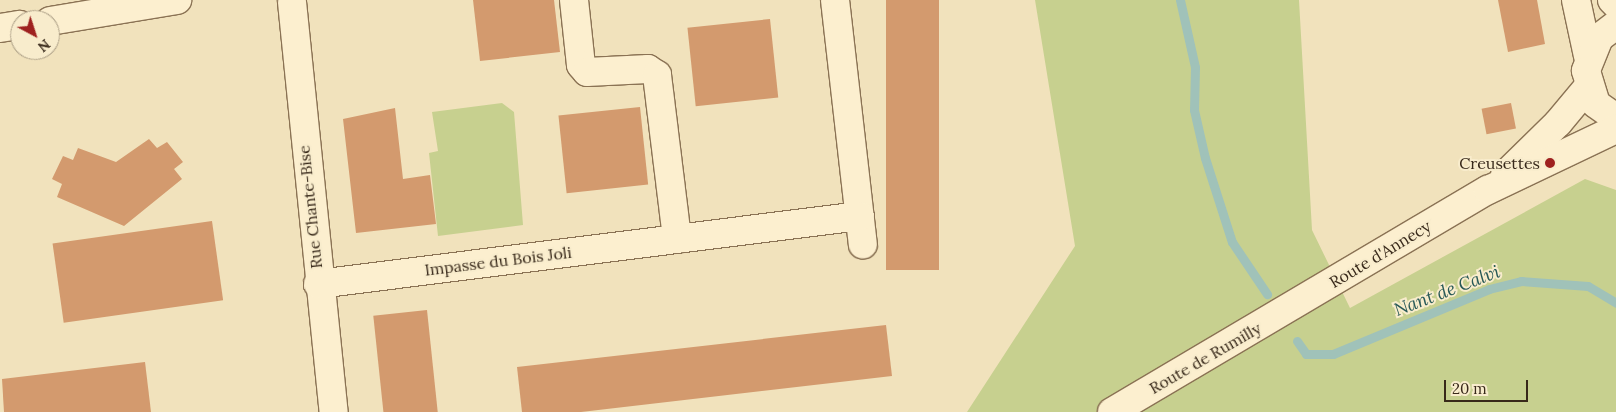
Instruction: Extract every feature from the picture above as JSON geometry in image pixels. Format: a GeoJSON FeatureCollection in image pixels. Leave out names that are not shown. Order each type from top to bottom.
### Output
{"type":"FeatureCollection","features":[{"type":"Feature","properties":{"kind":"street"},"geometry":{"type":"LineString","coordinates":[[60,19],[177,0]]}},
{"type":"Feature","properties":{"kind":"street"},"geometry":{"type":"LineString","coordinates":[[574,0],[581,65],[586,72],[648,69],[657,75],[677,239]]}},
{"type":"Feature","properties":{"kind":"street"},"geometry":{"type":"LineString","coordinates":[[835,0],[863,244]]}},
{"type":"Feature","properties":{"kind":"street"},"geometry":{"type":"LineString","coordinates":[[1576,0],[1588,56],[1588,87],[1596,104],[1616,118]]}},
{"type":"Feature","properties":{"kind":"street"},"geometry":{"type":"LineString","coordinates":[[1612,0],[1616,4]]}},
{"type":"Feature","properties":{"kind":"street","name":"Rue Chante-Bise"},"geometry":{"type":"LineString","coordinates":[[286,1],[334,412]]}},
{"type":"Feature","properties":{"kind":"street"},"geometry":{"type":"LineString","coordinates":[[1588,56],[1599,38],[1616,25]]}},
{"type":"Feature","properties":{"kind":"street","name":"Route d'Annecy"},"geometry":{"type":"LineString","coordinates":[[1488,190],[1558,123],[1588,87]]}},
{"type":"Feature","properties":{"kind":"street","name":"Route d'Annecy"},"geometry":{"type":"LineString","coordinates":[[1272,318],[1488,190],[1616,129]]}},
{"type":"Feature","properties":{"kind":"street","name":"Impasse du Bois Joli"},"geometry":{"type":"LineString","coordinates":[[318,284],[860,216]]}},
{"type":"Feature","properties":{"kind":"street","name":"Route de Rumilly"},"geometry":{"type":"LineString","coordinates":[[1112,412],[1272,318]]}},
{"type":"Feature","properties":{"kind":"green space"},"geometry":{"type":"Polygon","coordinates":[[[1035,0],[1299,0],[1312,230],[1350,308],[1585,179],[1616,190],[1616,412],[967,412],[1075,246],[1035,0]]]}},
{"type":"Feature","properties":{"kind":"green space"},"geometry":{"type":"Polygon","coordinates":[[[502,103],[514,112],[523,225],[438,236],[429,153],[438,151],[432,112],[502,103]]]}},
{"type":"Feature","properties":{"kind":"building"},"geometry":{"type":"Polygon","coordinates":[[[473,0],[554,0],[560,52],[480,61],[473,0]]]}},
{"type":"Feature","properties":{"kind":"building"},"geometry":{"type":"Polygon","coordinates":[[[886,0],[939,0],[939,270],[886,270],[886,0]]]}},
{"type":"Feature","properties":{"kind":"building"},"geometry":{"type":"Polygon","coordinates":[[[1498,0],[1537,0],[1545,44],[1508,52],[1498,0]]]}},
{"type":"Feature","properties":{"kind":"building"},"geometry":{"type":"Polygon","coordinates":[[[770,19],[778,98],[696,106],[687,28],[770,19]]]}},
{"type":"Feature","properties":{"kind":"building"},"geometry":{"type":"Polygon","coordinates":[[[1511,103],[1516,129],[1487,134],[1482,109],[1511,103]]]}},
{"type":"Feature","properties":{"kind":"building"},"geometry":{"type":"Polygon","coordinates":[[[640,107],[648,185],[567,193],[558,116],[640,107]]]}},
{"type":"Feature","properties":{"kind":"building"},"geometry":{"type":"Polygon","coordinates":[[[395,108],[403,179],[430,175],[436,224],[356,233],[343,119],[395,108]]]}},
{"type":"Feature","properties":{"kind":"building"},"geometry":{"type":"Polygon","coordinates":[[[149,139],[157,148],[167,142],[183,162],[174,169],[182,179],[124,226],[57,197],[62,184],[52,179],[63,156],[73,160],[78,148],[116,162],[149,139]]]}},
{"type":"Feature","properties":{"kind":"building"},"geometry":{"type":"Polygon","coordinates":[[[212,221],[223,300],[64,323],[53,243],[212,221]]]}},
{"type":"Feature","properties":{"kind":"building"},"geometry":{"type":"Polygon","coordinates":[[[427,310],[438,412],[383,412],[373,316],[427,310]]]}},
{"type":"Feature","properties":{"kind":"building"},"geometry":{"type":"Polygon","coordinates":[[[886,325],[892,376],[581,412],[522,412],[517,367],[886,325]]]}},
{"type":"Feature","properties":{"kind":"building"},"geometry":{"type":"Polygon","coordinates":[[[145,362],[151,412],[4,412],[2,379],[145,362]]]}},
{"type":"Feature","properties":{"kind":"waterway","name":"Nant de Calvi"},"geometry":{"type":"LineString","coordinates":[[1180,0],[1195,67],[1194,110],[1205,158],[1232,242],[1267,294]]}},
{"type":"Feature","properties":{"kind":"waterway","name":"Nant de Calvi"},"geometry":{"type":"LineString","coordinates":[[1297,341],[1306,354],[1333,354],[1489,289],[1521,281],[1588,286],[1616,303]]}},
{"type":"Feature","properties":{"kind":"place","name":"Creusettes"},"geometry":{"type":"Point","coordinates":[1550,163]}}]}
